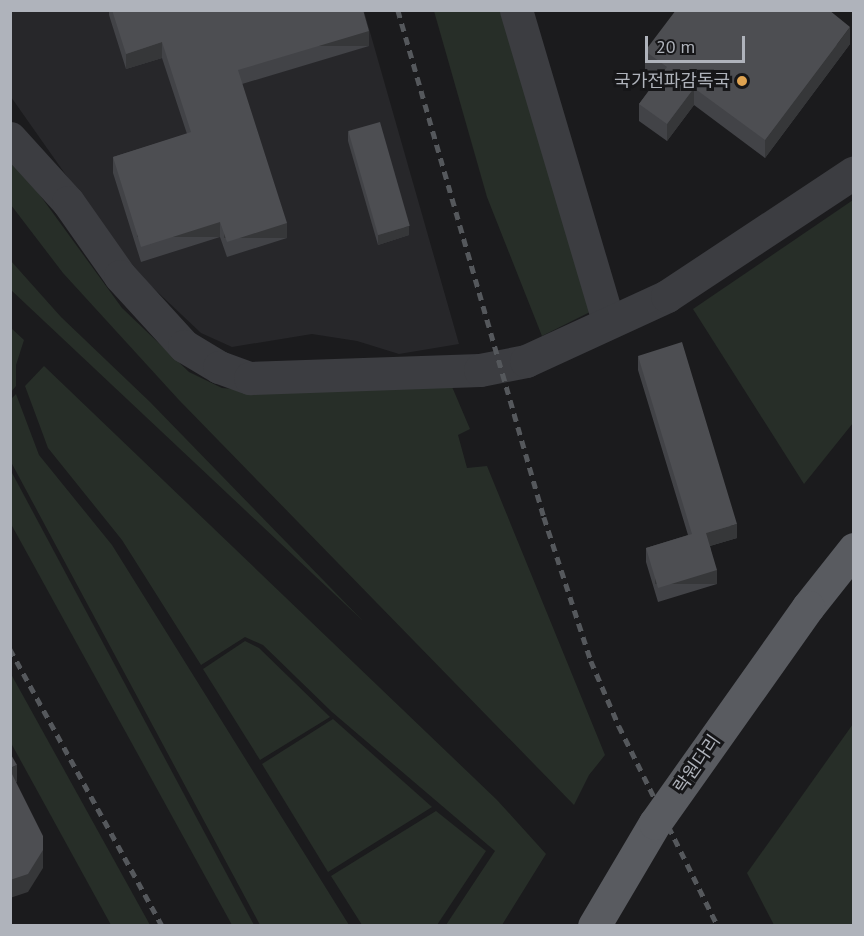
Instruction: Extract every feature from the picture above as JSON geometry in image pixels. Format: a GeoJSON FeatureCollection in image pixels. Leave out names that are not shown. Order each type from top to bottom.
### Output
{"type":"FeatureCollection","features":[{"type":"Feature","properties":{"kind":"main road","name":"락원다리"},"geometry":{"type":"LineString","coordinates":[[594,926],[655,823],[808,607],[854,549]]}},
{"type":"Feature","properties":{"kind":"street"},"geometry":{"type":"LineString","coordinates":[[516,10],[608,320]]}},
{"type":"Feature","properties":{"kind":"street"},"geometry":{"type":"LineString","coordinates":[[10,138],[68,202],[120,276],[184,346],[219,367],[250,378],[480,370],[526,361],[608,320],[667,296],[854,172]]}},
{"type":"Feature","properties":{"kind":"shaded area"},"geometry":{"type":"Polygon","coordinates":[[[10,11],[364,11],[459,344],[399,354],[357,341],[312,334],[232,347],[201,333],[130,266],[11,97],[10,11]]]}},
{"type":"Feature","properties":{"kind":"shaded area"},"geometry":{"type":"Polygon","coordinates":[[[434,11],[502,11],[590,312],[542,336],[487,197],[434,11]]]}},
{"type":"Feature","properties":{"kind":"shaded area"},"geometry":{"type":"Polygon","coordinates":[[[10,154],[122,308],[189,372],[222,388],[263,391],[450,382],[470,429],[458,435],[467,468],[487,466],[605,755],[589,775],[574,805],[179,400],[63,273],[11,205],[10,154]]]}},
{"type":"Feature","properties":{"kind":"shaded area"},"geometry":{"type":"Polygon","coordinates":[[[853,200],[853,423],[804,484],[693,309],[853,200]]]}},
{"type":"Feature","properties":{"kind":"shaded area"},"geometry":{"type":"Polygon","coordinates":[[[11,261],[61,317],[150,402],[363,621],[11,290],[11,261]]]}},
{"type":"Feature","properties":{"kind":"shaded area"},"geometry":{"type":"Polygon","coordinates":[[[11,328],[24,340],[16,365],[16,386],[11,392],[11,328]]]}},
{"type":"Feature","properties":{"kind":"shaded area"},"geometry":{"type":"Polygon","coordinates":[[[44,366],[497,800],[546,854],[502,925],[446,925],[495,851],[332,712],[263,645],[245,637],[201,665],[122,540],[48,448],[25,386],[44,366]]]}},
{"type":"Feature","properties":{"kind":"shaded area"},"geometry":{"type":"Polygon","coordinates":[[[16,394],[39,455],[112,545],[349,925],[260,925],[11,462],[11,399],[16,394]]]}},
{"type":"Feature","properties":{"kind":"shaded area"},"geometry":{"type":"Polygon","coordinates":[[[11,471],[254,925],[232,925],[11,524],[11,471]]]}},
{"type":"Feature","properties":{"kind":"shaded area"},"geometry":{"type":"Polygon","coordinates":[[[245,641],[259,648],[330,717],[260,760],[203,669],[245,641]]]}},
{"type":"Feature","properties":{"kind":"shaded area"},"geometry":{"type":"Polygon","coordinates":[[[10,674],[150,925],[111,925],[11,743],[10,674]]]}},
{"type":"Feature","properties":{"kind":"shaded area"},"geometry":{"type":"Polygon","coordinates":[[[333,719],[432,807],[328,872],[262,764],[333,719]]]}},
{"type":"Feature","properties":{"kind":"shaded area"},"geometry":{"type":"Polygon","coordinates":[[[853,724],[853,925],[774,925],[747,873],[853,724]]]}},
{"type":"Feature","properties":{"kind":"shaded area"},"geometry":{"type":"Polygon","coordinates":[[[436,811],[486,851],[437,925],[362,925],[331,876],[436,811]]]}},
{"type":"Feature","properties":{"kind":"building"},"geometry":{"type":"Polygon","coordinates":[[[112,10],[363,10],[369,31],[238,70],[287,223],[227,242],[220,222],[141,247],[113,157],[191,132],[162,42],[126,54],[112,10]]]}},
{"type":"Feature","properties":{"kind":"building","name":"국가전파감독국"},"geometry":{"type":"Polygon","coordinates":[[[676,10],[829,10],[850,27],[765,140],[694,88],[667,124],[639,104],[667,67],[645,51],[676,10]]]}},
{"type":"Feature","properties":{"kind":"building"},"geometry":{"type":"Polygon","coordinates":[[[380,122],[410,226],[378,235],[348,131],[380,122]]]}},
{"type":"Feature","properties":{"kind":"building"},"geometry":{"type":"Polygon","coordinates":[[[682,342],[737,524],[706,533],[717,570],[658,588],[646,548],[692,534],[638,356],[682,342]]]}},
{"type":"Feature","properties":{"kind":"building"},"geometry":{"type":"Polygon","coordinates":[[[10,753],[17,765],[10,768],[10,753]]]}},
{"type":"Feature","properties":{"kind":"building"},"geometry":{"type":"Polygon","coordinates":[[[10,770],[43,836],[43,850],[28,874],[10,880],[10,770]]]}},
{"type":"Feature","properties":{"kind":"railway"},"geometry":{"type":"LineString","coordinates":[[398,10],[544,517],[591,661],[619,726],[718,926]]}},
{"type":"Feature","properties":{"kind":"railway"},"geometry":{"type":"LineString","coordinates":[[10,649],[162,926]]}},
{"type":"Feature","properties":{"kind":"place","name":"국가전파감독국"},"geometry":{"type":"Point","coordinates":[742,81]}}]}
